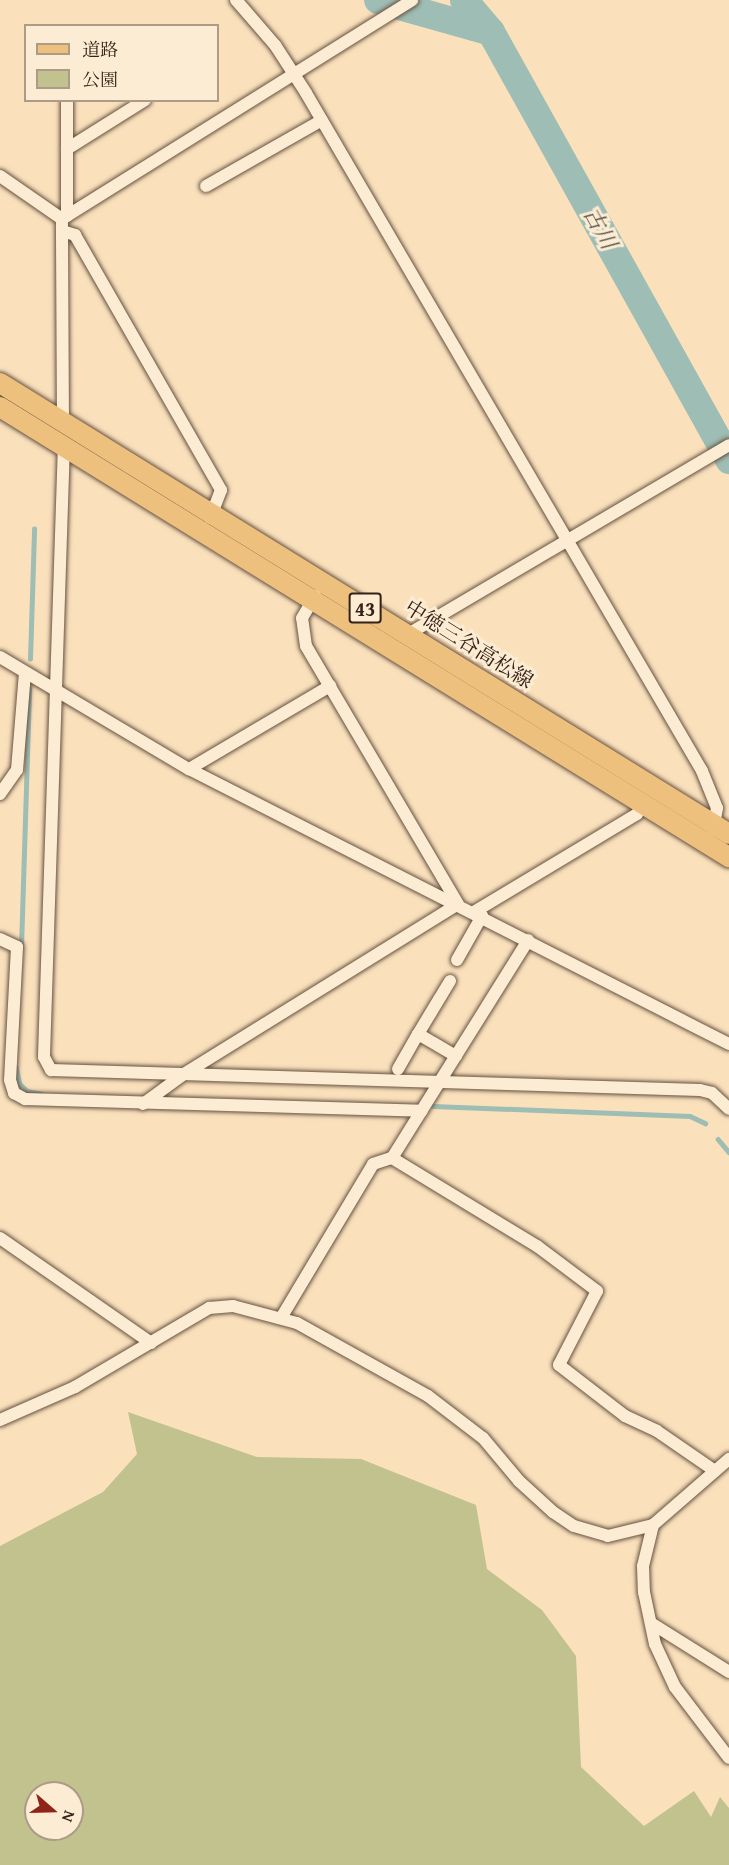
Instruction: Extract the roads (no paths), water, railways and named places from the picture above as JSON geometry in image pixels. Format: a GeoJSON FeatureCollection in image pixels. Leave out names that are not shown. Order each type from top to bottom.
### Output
{"type":"FeatureCollection","features":[{"type":"Feature","properties":{"kind":"main road","name":"中徳三谷高松線"},"geometry":{"type":"LineString","coordinates":[[0,383],[722,829]]}},
{"type":"Feature","properties":{"kind":"main road","name":"中徳三谷高松線"},"geometry":{"type":"LineString","coordinates":[[0,407],[729,857]]}},
{"type":"Feature","properties":{"kind":"street"},"geometry":{"type":"LineString","coordinates":[[236,0],[275,45],[322,120],[702,771],[717,808],[722,829],[706,843]]}},
{"type":"Feature","properties":{"kind":"street"},"geometry":{"type":"LineString","coordinates":[[64,222],[292,72],[392,14],[409,1]]}},
{"type":"Feature","properties":{"kind":"street"},"geometry":{"type":"LineString","coordinates":[[67,102],[64,222],[64,447],[58,691],[44,1057],[51,1070],[700,1090],[712,1093],[729,1109]]}},
{"type":"Feature","properties":{"kind":"street"},"geometry":{"type":"LineString","coordinates":[[67,149],[142,102]]}},
{"type":"Feature","properties":{"kind":"street"},"geometry":{"type":"LineString","coordinates":[[206,186],[322,120]]}},
{"type":"Feature","properties":{"kind":"street"},"geometry":{"type":"LineString","coordinates":[[0,176],[64,222],[75,235],[221,490],[201,532]]}},
{"type":"Feature","properties":{"kind":"street"},"geometry":{"type":"LineString","coordinates":[[388,646],[729,445]]}},
{"type":"Feature","properties":{"kind":"street"},"geometry":{"type":"LineString","coordinates":[[323,582],[302,618],[306,646],[458,904]]}},
{"type":"Feature","properties":{"kind":"street"},"geometry":{"type":"LineString","coordinates":[[0,657],[189,770],[478,914],[729,1044]]}},
{"type":"Feature","properties":{"kind":"street"},"geometry":{"type":"LineString","coordinates":[[0,794],[17,770],[25,672]]}},
{"type":"Feature","properties":{"kind":"street"},"geometry":{"type":"LineString","coordinates":[[189,770],[330,686]]}},
{"type":"Feature","properties":{"kind":"street"},"geometry":{"type":"LineString","coordinates":[[457,960],[478,914],[637,814],[643,804]]}},
{"type":"Feature","properties":{"kind":"street"},"geometry":{"type":"LineString","coordinates":[[143,1104],[184,1074],[458,904]]}},
{"type":"Feature","properties":{"kind":"street"},"geometry":{"type":"LineString","coordinates":[[0,939],[16,947],[10,1080],[14,1093],[25,1099],[422,1111]]}},
{"type":"Feature","properties":{"kind":"street"},"geometry":{"type":"LineString","coordinates":[[281,1318],[373,1164],[392,1158],[528,940]]}},
{"type":"Feature","properties":{"kind":"street"},"geometry":{"type":"LineString","coordinates":[[398,1069],[450,981]]}},
{"type":"Feature","properties":{"kind":"street"},"geometry":{"type":"LineString","coordinates":[[418,1034],[456,1056]]}},
{"type":"Feature","properties":{"kind":"street"},"geometry":{"type":"LineString","coordinates":[[392,1158],[537,1246],[597,1291],[559,1365],[626,1416],[657,1431],[715,1471]]}},
{"type":"Feature","properties":{"kind":"street"},"geometry":{"type":"LineString","coordinates":[[0,1238],[151,1343]]}},
{"type":"Feature","properties":{"kind":"street"},"geometry":{"type":"LineString","coordinates":[[0,1420],[75,1387],[209,1308],[233,1306],[281,1318],[325,1337],[428,1396],[483,1438],[519,1481],[552,1512],[574,1526],[608,1536],[653,1525],[729,1459]]}},
{"type":"Feature","properties":{"kind":"street"},"geometry":{"type":"LineString","coordinates":[[653,1525],[643,1566],[656,1644],[675,1687],[729,1758]]}},
{"type":"Feature","properties":{"kind":"street"},"geometry":{"type":"LineString","coordinates":[[651,1623],[729,1672]]}},
{"type":"Feature","properties":{"kind":"waterway"},"geometry":{"type":"LineString","coordinates":[[378,0],[491,32]]}},
{"type":"Feature","properties":{"kind":"waterway","name":"古川"},"geometry":{"type":"LineString","coordinates":[[464,0],[491,32],[729,460]]}},
{"type":"Feature","properties":{"kind":"waterway"},"geometry":{"type":"LineString","coordinates":[[30,659],[34,529]]}},
{"type":"Feature","properties":{"kind":"waterway"},"geometry":{"type":"LineString","coordinates":[[21,947],[29,689]]}},
{"type":"Feature","properties":{"kind":"waterway"},"geometry":{"type":"LineString","coordinates":[[16,1067],[20,1084],[27,1091],[42,1094]]}},
{"type":"Feature","properties":{"kind":"waterway"},"geometry":{"type":"LineString","coordinates":[[433,1106],[690,1116],[705,1123]]}},
{"type":"Feature","properties":{"kind":"waterway"},"geometry":{"type":"LineString","coordinates":[[718,1139],[729,1152]]}}]}
